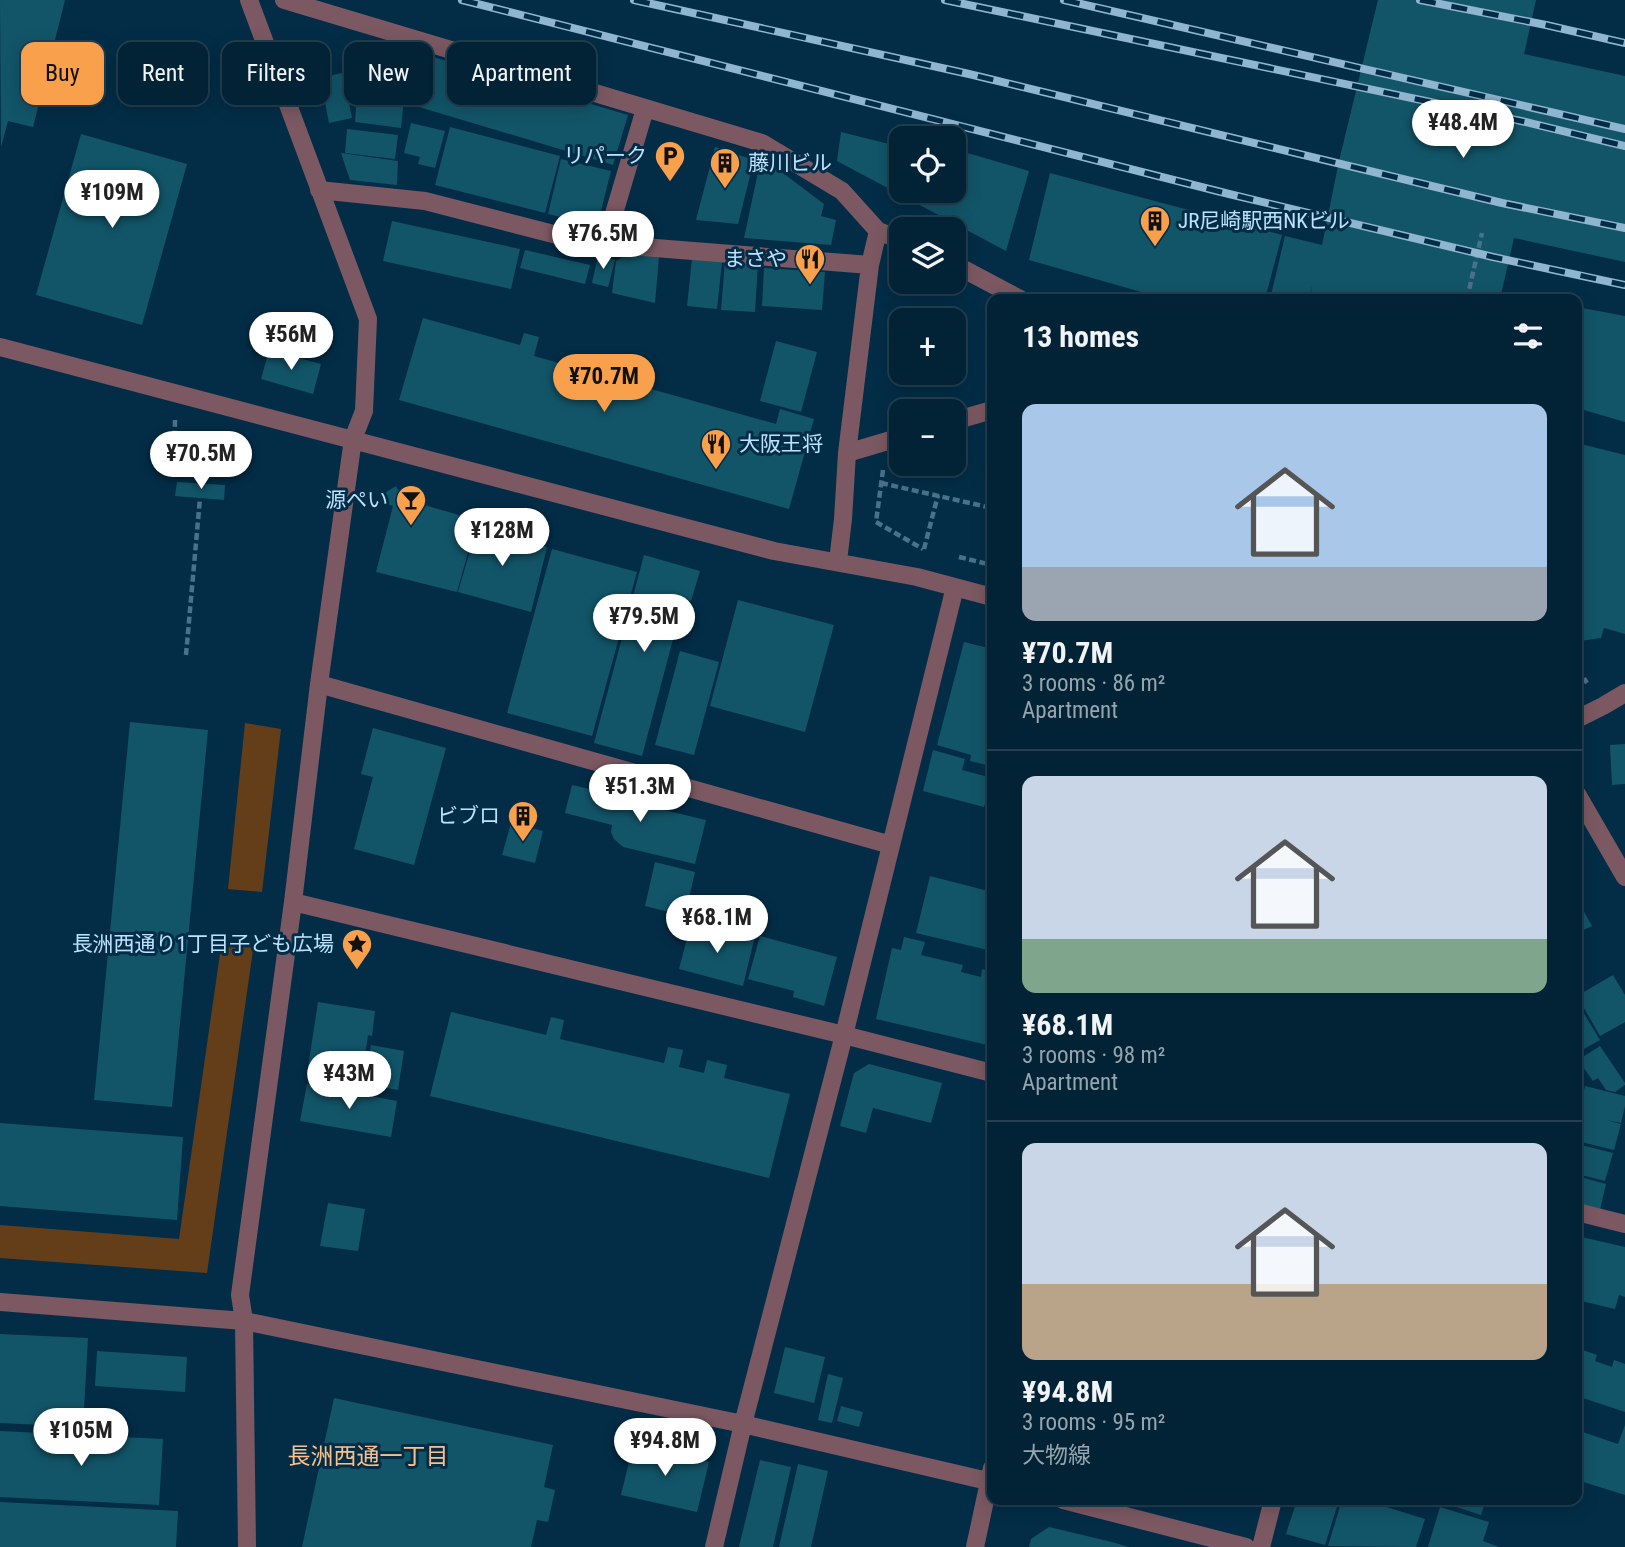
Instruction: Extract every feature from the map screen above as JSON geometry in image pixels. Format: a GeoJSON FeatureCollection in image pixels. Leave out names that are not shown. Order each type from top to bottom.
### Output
{"type":"FeatureCollection","features":[{"type":"Feature","properties":{"kind":"street"},"geometry":{"type":"LineString","coordinates":[[247,1547],[244,1321],[240,1295],[353,439],[364,411],[368,319],[249,0]]}},
{"type":"Feature","properties":{"kind":"street"},"geometry":{"type":"LineString","coordinates":[[284,0],[762,143],[842,191],[878,231],[889,235]]}},
{"type":"Feature","properties":{"kind":"street"},"geometry":{"type":"LineString","coordinates":[[605,244],[645,109]]}},
{"type":"Feature","properties":{"kind":"street"},"geometry":{"type":"LineString","coordinates":[[319,190],[425,201],[592,244],[870,265]]}},
{"type":"Feature","properties":{"kind":"street"},"geometry":{"type":"LineString","coordinates":[[838,561],[847,453],[870,265],[878,231]]}},
{"type":"Feature","properties":{"kind":"street"},"geometry":{"type":"LineString","coordinates":[[966,270],[1011,294]]}},
{"type":"Feature","properties":{"kind":"street"},"geometry":{"type":"LineString","coordinates":[[0,347],[774,551],[917,576],[987,596]]}},
{"type":"Feature","properties":{"kind":"street"},"geometry":{"type":"LineString","coordinates":[[966,418],[987,411]]}},
{"type":"Feature","properties":{"kind":"street"},"geometry":{"type":"LineString","coordinates":[[847,453],[889,441]]}},
{"type":"Feature","properties":{"kind":"street"},"geometry":{"type":"LineString","coordinates":[[714,1547],[955,587]]}},
{"type":"Feature","properties":{"kind":"street"},"geometry":{"type":"LineString","coordinates":[[319,684],[891,845]]}},
{"type":"Feature","properties":{"kind":"street"},"geometry":{"type":"LineString","coordinates":[[1582,716],[1625,693]]}},
{"type":"Feature","properties":{"kind":"street"},"geometry":{"type":"LineString","coordinates":[[1582,803],[1625,877]]}},
{"type":"Feature","properties":{"kind":"street"},"geometry":{"type":"LineString","coordinates":[[293,902],[987,1072]]}},
{"type":"Feature","properties":{"kind":"street"},"geometry":{"type":"LineString","coordinates":[[1582,1213],[1625,1224]]}},
{"type":"Feature","properties":{"kind":"street"},"geometry":{"type":"LineString","coordinates":[[0,1301],[244,1321],[987,1476]]}},
{"type":"Feature","properties":{"kind":"street"},"geometry":{"type":"LineString","coordinates":[[975,1547],[987,1494]]}},
{"type":"Feature","properties":{"kind":"street"},"geometry":{"type":"LineString","coordinates":[[1082,1505],[1246,1547]]}},
{"type":"Feature","properties":{"kind":"street"},"geometry":{"type":"LineString","coordinates":[[1261,1547],[1272,1505]]}},
{"type":"Feature","properties":{"kind":"path"},"geometry":{"type":"LineString","coordinates":[[1467,294],[1482,233]]}},
{"type":"Feature","properties":{"kind":"path"},"geometry":{"type":"LineString","coordinates":[[175,420],[176,440],[188,457],[203,461],[218,459],[227,453],[237,437]]}},
{"type":"Feature","properties":{"kind":"path"},"geometry":{"type":"LineString","coordinates":[[201,484],[203,461]]}},
{"type":"Feature","properties":{"kind":"path"},"geometry":{"type":"LineString","coordinates":[[884,463],[876,522],[923,549],[935,552]]}},
{"type":"Feature","properties":{"kind":"path"},"geometry":{"type":"LineString","coordinates":[[881,483],[987,507]]}},
{"type":"Feature","properties":{"kind":"path"},"geometry":{"type":"LineString","coordinates":[[923,549],[938,495]]}},
{"type":"Feature","properties":{"kind":"path"},"geometry":{"type":"LineString","coordinates":[[186,655],[200,498]]}},
{"type":"Feature","properties":{"kind":"path"},"geometry":{"type":"LineString","coordinates":[[958,557],[987,564]]}},
{"type":"Feature","properties":{"kind":"path"},"geometry":{"type":"LineString","coordinates":[[1582,675],[1587,683]]}},
{"type":"Feature","properties":{"kind":"shaded area"},"geometry":{"type":"Polygon","coordinates":[[[245,723],[281,729],[262,892],[228,889],[245,723]]]}},
{"type":"Feature","properties":{"kind":"shaded area"},"geometry":{"type":"Polygon","coordinates":[[[222,940],[254,943],[207,1273],[0,1258],[0,1225],[179,1239],[222,940]]]}},
{"type":"Feature","properties":{"kind":"building"},"geometry":{"type":"Polygon","coordinates":[[[0,0],[65,0],[54,42],[21,42],[21,105],[39,105],[33,127],[8,121],[1,147],[0,0]]]}},
{"type":"Feature","properties":{"kind":"building"},"geometry":{"type":"Polygon","coordinates":[[[1378,0],[1536,0],[1524,54],[1625,76],[1625,262],[1514,238],[1501,294],[1311,294],[1312,285],[1310,294],[1271,294],[1285,236],[1322,245],[1339,161],[1378,0]]]}},
{"type":"Feature","properties":{"kind":"building"},"geometry":{"type":"Polygon","coordinates":[[[433,57],[447,61],[447,105],[594,105],[628,115],[613,165],[412,105],[433,105],[433,57]]]}},
{"type":"Feature","properties":{"kind":"building"},"geometry":{"type":"Polygon","coordinates":[[[344,72],[344,105],[349,105],[352,118],[329,123],[326,105],[330,105],[330,76],[344,72]]]}},
{"type":"Feature","properties":{"kind":"building"},"geometry":{"type":"Polygon","coordinates":[[[356,105],[403,105],[401,128],[355,122],[356,105]]]}},
{"type":"Feature","properties":{"kind":"building"},"geometry":{"type":"Polygon","coordinates":[[[411,123],[445,131],[435,168],[418,164],[420,157],[404,153],[411,123]]]}},
{"type":"Feature","properties":{"kind":"building"},"geometry":{"type":"Polygon","coordinates":[[[450,127],[560,156],[545,213],[435,185],[450,127]]]}},
{"type":"Feature","properties":{"kind":"building"},"geometry":{"type":"Polygon","coordinates":[[[347,129],[398,135],[395,159],[345,153],[347,129]]]}},
{"type":"Feature","properties":{"kind":"building"},"geometry":{"type":"Polygon","coordinates":[[[841,132],[889,144],[889,189],[837,161],[841,132]]]}},
{"type":"Feature","properties":{"kind":"building"},"geometry":{"type":"Polygon","coordinates":[[[81,134],[187,164],[142,325],[36,295],[81,134]]]}},
{"type":"Feature","properties":{"kind":"building","name":"藤川ビル"},"geometry":{"type":"Polygon","coordinates":[[[715,147],[754,160],[738,224],[696,220],[715,147]]]}},
{"type":"Feature","properties":{"kind":"building"},"geometry":{"type":"Polygon","coordinates":[[[341,153],[398,161],[397,185],[350,180],[341,153]]]}},
{"type":"Feature","properties":{"kind":"building"},"geometry":{"type":"Polygon","coordinates":[[[966,153],[1029,171],[1006,251],[966,230],[966,217],[942,217],[916,203],[966,203],[966,153]]]}},
{"type":"Feature","properties":{"kind":"building"},"geometry":{"type":"Polygon","coordinates":[[[561,159],[611,171],[597,226],[548,214],[561,159]]]}},
{"type":"Feature","properties":{"kind":"building"},"geometry":{"type":"Polygon","coordinates":[[[760,163],[771,164],[824,204],[821,216],[836,220],[831,245],[744,238],[760,163]]]}},
{"type":"Feature","properties":{"kind":"building","name":"JR尼崎駅西NKビル"},"geometry":{"type":"Polygon","coordinates":[[[1050,173],[1282,235],[1266,294],[1148,294],[1029,260],[1050,173]]]}},
{"type":"Feature","properties":{"kind":"building"},"geometry":{"type":"Polygon","coordinates":[[[392,221],[520,249],[511,289],[383,261],[392,221]]]}},
{"type":"Feature","properties":{"kind":"building"},"geometry":{"type":"Polygon","coordinates":[[[525,250],[590,265],[585,284],[520,268],[525,250]]]}},
{"type":"Feature","properties":{"kind":"building"},"geometry":{"type":"Polygon","coordinates":[[[628,254],[659,257],[655,303],[612,293],[616,261],[628,254]]]}},
{"type":"Feature","properties":{"kind":"building"},"geometry":{"type":"Polygon","coordinates":[[[598,256],[615,260],[608,287],[592,283],[598,256]]]}},
{"type":"Feature","properties":{"kind":"building"},"geometry":{"type":"Polygon","coordinates":[[[692,259],[722,262],[717,309],[687,306],[692,259]]]}},
{"type":"Feature","properties":{"kind":"building"},"geometry":{"type":"Polygon","coordinates":[[[725,261],[758,264],[755,312],[721,310],[725,261]]]}},
{"type":"Feature","properties":{"kind":"building"},"geometry":{"type":"Polygon","coordinates":[[[764,268],[825,272],[822,310],[762,306],[764,268]]]}},
{"type":"Feature","properties":{"kind":"building"},"geometry":{"type":"Polygon","coordinates":[[[1582,308],[1625,316],[1625,422],[1582,409],[1582,308]]]}},
{"type":"Feature","properties":{"kind":"building"},"geometry":{"type":"Polygon","coordinates":[[[423,318],[520,345],[524,333],[539,337],[534,356],[776,424],[780,409],[814,419],[789,509],[399,400],[423,318]]]}},
{"type":"Feature","properties":{"kind":"building"},"geometry":{"type":"Polygon","coordinates":[[[776,341],[817,352],[801,412],[760,401],[776,341]]]}},
{"type":"Feature","properties":{"kind":"building"},"geometry":{"type":"Polygon","coordinates":[[[269,350],[321,364],[313,394],[261,379],[269,350]]]}},
{"type":"Feature","properties":{"kind":"building"},"geometry":{"type":"Polygon","coordinates":[[[1582,444],[1625,455],[1625,634],[1604,628],[1601,638],[1582,641],[1582,444]]]}},
{"type":"Feature","properties":{"kind":"building"},"geometry":{"type":"Polygon","coordinates":[[[177,482],[225,485],[224,500],[175,496],[177,482]]]}},
{"type":"Feature","properties":{"kind":"building"},"geometry":{"type":"Polygon","coordinates":[[[396,486],[398,490],[426,497],[424,505],[477,520],[457,592],[376,572],[393,506],[381,502],[383,494],[396,486]]]}},
{"type":"Feature","properties":{"kind":"building"},"geometry":{"type":"Polygon","coordinates":[[[480,517],[514,527],[508,545],[530,552],[533,542],[547,547],[531,612],[458,592],[480,517]]]}},
{"type":"Feature","properties":{"kind":"building"},"geometry":{"type":"Polygon","coordinates":[[[552,549],[637,572],[592,736],[507,713],[552,549]]]}},
{"type":"Feature","properties":{"kind":"building"},"geometry":{"type":"Polygon","coordinates":[[[644,555],[700,571],[691,601],[684,598],[642,756],[594,743],[644,555]]]}},
{"type":"Feature","properties":{"kind":"building"},"geometry":{"type":"Polygon","coordinates":[[[738,600],[834,625],[805,732],[710,706],[738,600]]]}},
{"type":"Feature","properties":{"kind":"building"},"geometry":{"type":"Polygon","coordinates":[[[964,642],[987,648],[987,765],[970,761],[971,755],[937,745],[964,642]]]}},
{"type":"Feature","properties":{"kind":"building"},"geometry":{"type":"Polygon","coordinates":[[[680,651],[719,662],[694,755],[655,745],[680,651]]]}},
{"type":"Feature","properties":{"kind":"building"},"geometry":{"type":"Polygon","coordinates":[[[130,722],[208,730],[172,1107],[94,1100],[130,722]]]}},
{"type":"Feature","properties":{"kind":"building"},"geometry":{"type":"Polygon","coordinates":[[[373,728],[446,748],[414,865],[354,849],[373,777],[361,774],[373,728]]]}},
{"type":"Feature","properties":{"kind":"building"},"geometry":{"type":"Polygon","coordinates":[[[1625,744],[1625,784],[1612,785],[1610,745],[1625,744]]]}},
{"type":"Feature","properties":{"kind":"building"},"geometry":{"type":"Polygon","coordinates":[[[933,750],[965,759],[962,770],[987,777],[984,807],[923,791],[933,750]]]}},
{"type":"Feature","properties":{"kind":"building"},"geometry":{"type":"Polygon","coordinates":[[[572,785],[665,806],[664,810],[706,820],[695,864],[623,847],[614,839],[612,825],[565,813],[572,785]]]}},
{"type":"Feature","properties":{"kind":"building","name":"ビブロ"},"geometry":{"type":"Polygon","coordinates":[[[511,823],[543,831],[535,863],[502,855],[511,823]]]}},
{"type":"Feature","properties":{"kind":"building"},"geometry":{"type":"Polygon","coordinates":[[[655,862],[695,872],[685,916],[645,906],[655,862]]]}},
{"type":"Feature","properties":{"kind":"building"},"geometry":{"type":"Polygon","coordinates":[[[930,876],[987,891],[987,950],[916,933],[930,876]]]}},
{"type":"Feature","properties":{"kind":"building"},"geometry":{"type":"Polygon","coordinates":[[[1582,908],[1592,926],[1582,931],[1582,908]]]}},
{"type":"Feature","properties":{"kind":"building"},"geometry":{"type":"Polygon","coordinates":[[[691,923],[754,940],[743,986],[679,969],[691,923]]]}},
{"type":"Feature","properties":{"kind":"building"},"geometry":{"type":"Polygon","coordinates":[[[760,936],[837,957],[824,1006],[793,997],[794,991],[748,979],[760,936]]]}},
{"type":"Feature","properties":{"kind":"building"},"geometry":{"type":"Polygon","coordinates":[[[904,937],[925,942],[921,955],[963,965],[961,972],[981,977],[982,969],[987,970],[987,1045],[876,1019],[892,948],[901,950],[904,937]]]}},
{"type":"Feature","properties":{"kind":"building"},"geometry":{"type":"Polygon","coordinates":[[[1613,975],[1625,995],[1625,1022],[1600,1036],[1582,1005],[1582,993],[1613,975]]]}},
{"type":"Feature","properties":{"kind":"building"},"geometry":{"type":"Polygon","coordinates":[[[318,1002],[375,1011],[372,1036],[368,1035],[362,1082],[307,1074],[318,1002]]]}},
{"type":"Feature","properties":{"kind":"building"},"geometry":{"type":"Polygon","coordinates":[[[1582,1010],[1600,1040],[1582,1050],[1582,1010]]]}},
{"type":"Feature","properties":{"kind":"building"},"geometry":{"type":"Polygon","coordinates":[[[451,1012],[546,1035],[551,1017],[564,1020],[560,1039],[664,1063],[668,1047],[683,1050],[679,1067],[704,1073],[707,1060],[727,1065],[724,1078],[790,1094],[769,1178],[430,1096],[451,1012]]]}},
{"type":"Feature","properties":{"kind":"building"},"geometry":{"type":"Polygon","coordinates":[[[371,1045],[404,1051],[398,1090],[364,1084],[371,1045]]]}},
{"type":"Feature","properties":{"kind":"building"},"geometry":{"type":"Polygon","coordinates":[[[1600,1046],[1625,1085],[1615,1092],[1606,1090],[1598,1078],[1593,1081],[1582,1066],[1582,1057],[1600,1046]]]}},
{"type":"Feature","properties":{"kind":"building"},"geometry":{"type":"Polygon","coordinates":[[[869,1064],[942,1083],[931,1123],[873,1108],[866,1133],[840,1126],[854,1073],[869,1064]]]}},
{"type":"Feature","properties":{"kind":"building"},"geometry":{"type":"Polygon","coordinates":[[[307,1084],[397,1101],[391,1137],[300,1121],[307,1084]]]}},
{"type":"Feature","properties":{"kind":"building"},"geometry":{"type":"Polygon","coordinates":[[[1585,1086],[1625,1096],[1621,1123],[1606,1120],[1621,1124],[1614,1150],[1582,1142],[1582,1097],[1585,1086]]]}},
{"type":"Feature","properties":{"kind":"building"},"geometry":{"type":"Polygon","coordinates":[[[0,1123],[183,1137],[177,1220],[0,1206],[0,1123]]]}},
{"type":"Feature","properties":{"kind":"building"},"geometry":{"type":"Polygon","coordinates":[[[1582,1145],[1613,1153],[1605,1181],[1582,1175],[1582,1145]]]}},
{"type":"Feature","properties":{"kind":"building"},"geometry":{"type":"Polygon","coordinates":[[[1582,1177],[1606,1184],[1599,1214],[1582,1209],[1582,1177]]]}},
{"type":"Feature","properties":{"kind":"building"},"geometry":{"type":"Polygon","coordinates":[[[328,1203],[365,1209],[358,1251],[320,1246],[328,1203]]]}},
{"type":"Feature","properties":{"kind":"building"},"geometry":{"type":"Polygon","coordinates":[[[1582,1237],[1625,1247],[1625,1297],[1619,1295],[1615,1309],[1582,1301],[1582,1237]]]}},
{"type":"Feature","properties":{"kind":"building"},"geometry":{"type":"Polygon","coordinates":[[[0,1334],[88,1338],[83,1427],[0,1423],[0,1334]]]}},
{"type":"Feature","properties":{"kind":"building"},"geometry":{"type":"Polygon","coordinates":[[[785,1347],[825,1357],[814,1403],[774,1393],[785,1347]]]}},
{"type":"Feature","properties":{"kind":"building"},"geometry":{"type":"Polygon","coordinates":[[[1582,1350],[1597,1355],[1595,1361],[1612,1367],[1614,1360],[1625,1364],[1625,1412],[1582,1398],[1582,1350]]]}},
{"type":"Feature","properties":{"kind":"building"},"geometry":{"type":"Polygon","coordinates":[[[97,1351],[187,1357],[185,1392],[95,1386],[97,1351]]]}},
{"type":"Feature","properties":{"kind":"building"},"geometry":{"type":"Polygon","coordinates":[[[828,1374],[843,1378],[832,1423],[818,1420],[828,1374]]]}},
{"type":"Feature","properties":{"kind":"building"},"geometry":{"type":"Polygon","coordinates":[[[334,1398],[553,1445],[544,1487],[555,1490],[548,1522],[537,1520],[531,1547],[302,1547],[334,1398]]]}},
{"type":"Feature","properties":{"kind":"building"},"geometry":{"type":"Polygon","coordinates":[[[841,1406],[863,1412],[859,1427],[837,1421],[841,1406]]]}},
{"type":"Feature","properties":{"kind":"building"},"geometry":{"type":"Polygon","coordinates":[[[1625,1425],[1625,1495],[1582,1482],[1582,1432],[1618,1444],[1625,1425]]]}},
{"type":"Feature","properties":{"kind":"building"},"geometry":{"type":"Polygon","coordinates":[[[0,1431],[163,1439],[159,1505],[0,1497],[0,1431]]]}},
{"type":"Feature","properties":{"kind":"building"},"geometry":{"type":"Polygon","coordinates":[[[633,1445],[709,1462],[697,1512],[621,1495],[633,1445]]]}},
{"type":"Feature","properties":{"kind":"building"},"geometry":{"type":"Polygon","coordinates":[[[760,1460],[791,1467],[773,1547],[739,1547],[760,1460]]]}},
{"type":"Feature","properties":{"kind":"building"},"geometry":{"type":"Polygon","coordinates":[[[798,1464],[828,1471],[811,1547],[779,1547],[798,1464]]]}},
{"type":"Feature","properties":{"kind":"building"},"geometry":{"type":"Polygon","coordinates":[[[0,1502],[178,1511],[176,1547],[0,1547],[0,1502]]]}},
{"type":"Feature","properties":{"kind":"building"},"geometry":{"type":"Polygon","coordinates":[[[1295,1505],[1337,1505],[1325,1545],[1286,1534],[1295,1505]]]}},
{"type":"Feature","properties":{"kind":"building"},"geometry":{"type":"Polygon","coordinates":[[[1340,1505],[1380,1505],[1425,1519],[1416,1547],[1328,1546],[1340,1505]]]}},
{"type":"Feature","properties":{"kind":"building"},"geometry":{"type":"Polygon","coordinates":[[[1450,1505],[1484,1505],[1481,1515],[1450,1505]]]}},
{"type":"Feature","properties":{"kind":"building"},"geometry":{"type":"Polygon","coordinates":[[[1440,1507],[1489,1522],[1483,1541],[1499,1547],[1428,1547],[1440,1507]]]}},
{"type":"Feature","properties":{"kind":"building"},"geometry":{"type":"Polygon","coordinates":[[[1049,1527],[1129,1547],[1029,1547],[1031,1539],[1049,1527]]]}},
{"type":"Feature","properties":{"kind":"railway"},"geometry":{"type":"LineString","coordinates":[[462,0],[1229,194],[1493,257],[1625,285]]}},
{"type":"Feature","properties":{"kind":"railway"},"geometry":{"type":"LineString","coordinates":[[634,0],[969,74],[1502,203],[1625,228]]}},
{"type":"Feature","properties":{"kind":"railway"},"geometry":{"type":"LineString","coordinates":[[945,0],[1521,121],[1625,146]]}},
{"type":"Feature","properties":{"kind":"railway"},"geometry":{"type":"LineString","coordinates":[[1064,0],[1625,129]]}},
{"type":"Feature","properties":{"kind":"railway"},"geometry":{"type":"LineString","coordinates":[[1420,0],[1625,43]]}},
{"type":"Feature","properties":{"kind":"place","name":"リパーク"},"geometry":{"type":"Point","coordinates":[670,183]}},
{"type":"Feature","properties":{"kind":"place","name":"藤川ビル"},"geometry":{"type":"Point","coordinates":[725,190]}},
{"type":"Feature","properties":{"kind":"place","name":"JR尼崎駅西NKビル"},"geometry":{"type":"Point","coordinates":[1155,248]}},
{"type":"Feature","properties":{"kind":"place","name":"まさや"},"geometry":{"type":"Point","coordinates":[810,286]}},
{"type":"Feature","properties":{"kind":"place","name":"大阪王将"},"geometry":{"type":"Point","coordinates":[716,471]}},
{"type":"Feature","properties":{"kind":"place","name":"源ぺい"},"geometry":{"type":"Point","coordinates":[411,527]}},
{"type":"Feature","properties":{"kind":"place","name":"ビブロ"},"geometry":{"type":"Point","coordinates":[523,843]}},
{"type":"Feature","properties":{"kind":"place","name":"長洲西通り1丁目子ども広場"},"geometry":{"type":"Point","coordinates":[357,971]}},
{"type":"Feature","properties":{"kind":"district","name":"長洲西通一丁目"},"geometry":{"type":"Point","coordinates":[368,1456]}}]}
